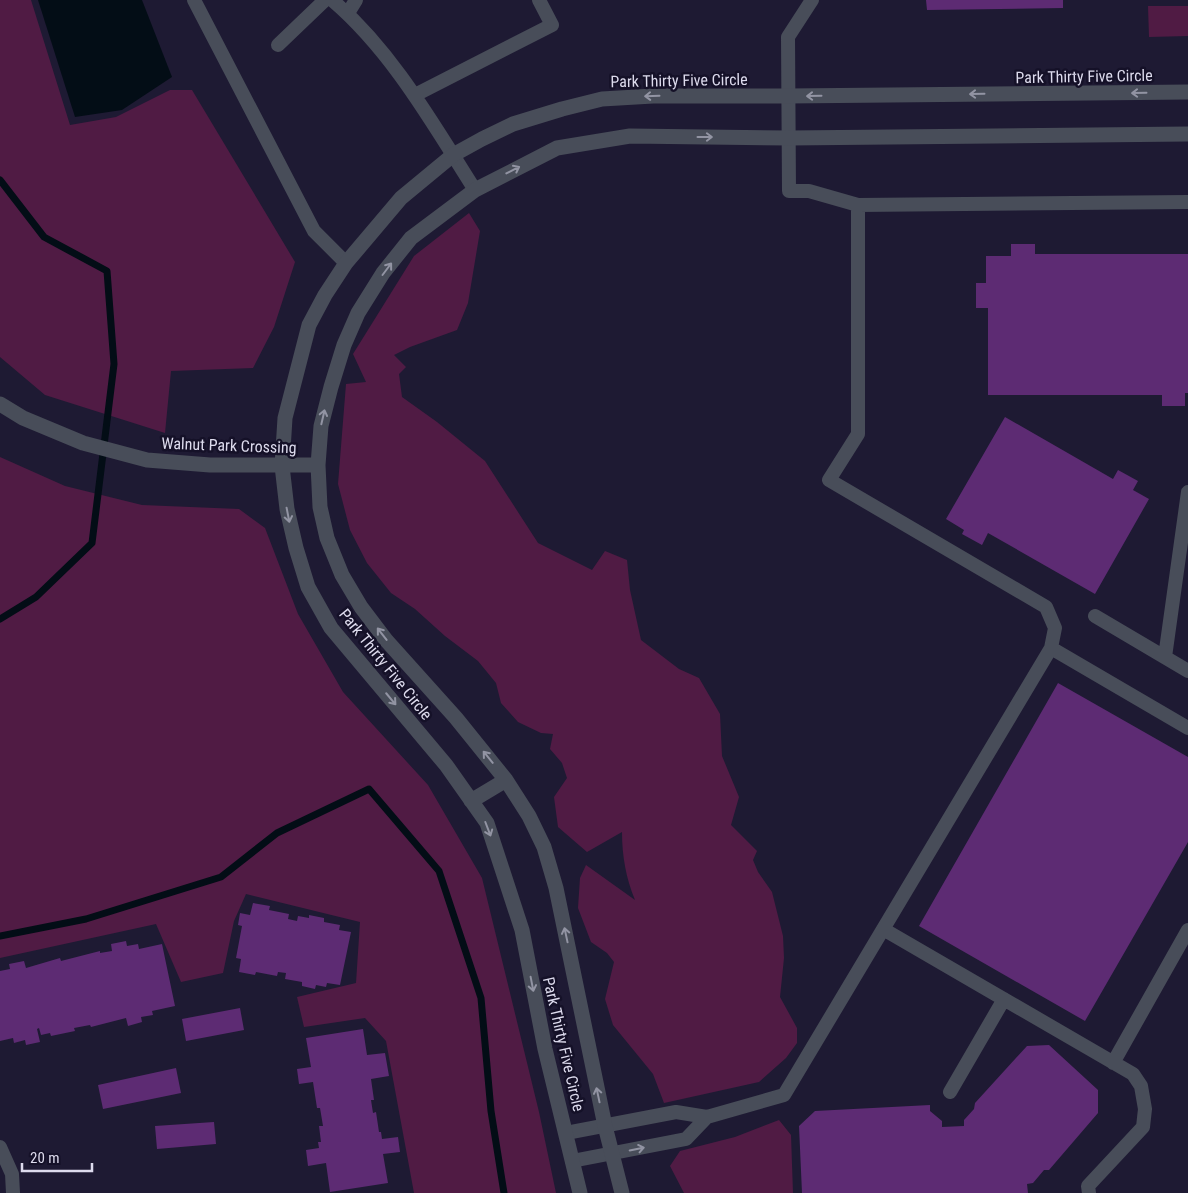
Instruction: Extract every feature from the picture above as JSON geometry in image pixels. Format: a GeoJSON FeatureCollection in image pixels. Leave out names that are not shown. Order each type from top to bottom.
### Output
{"type":"FeatureCollection","features":[{"type":"Feature","properties":{"kind":"street","name":"Park Thirty Five Circle"},"geometry":{"type":"LineString","coordinates":[[580,1193],[545,1049],[522,930],[487,823],[446,765],[331,628],[308,587],[296,548],[287,509],[282,466],[286,418],[309,325],[325,295],[346,263],[401,198],[453,155],[513,124],[602,99],[653,96],[1188,92]]}},
{"type":"Feature","properties":{"kind":"street","name":"Park Thirty Five Circle"},"geometry":{"type":"LineString","coordinates":[[622,1193],[611,1154],[556,888],[544,847],[529,816],[506,780],[456,718],[386,640],[361,607],[342,575],[327,538],[320,507],[318,466],[321,426],[344,345],[358,313],[383,273],[411,238],[475,190],[557,148],[630,136],[789,138],[1188,134]]}},
{"type":"Feature","properties":{"kind":"street","name":"Walnut Park Crossing"},"geometry":{"type":"LineString","coordinates":[[0,404],[23,418],[83,443],[147,460],[210,466],[318,466]]}},
{"type":"Feature","properties":{"kind":"street"},"geometry":{"type":"LineString","coordinates":[[471,801],[506,780]]}},
{"type":"Feature","properties":{"kind":"lane"},"geometry":{"type":"LineString","coordinates":[[194,0],[314,230],[346,263]]}},
{"type":"Feature","properties":{"kind":"lane"},"geometry":{"type":"LineString","coordinates":[[278,45],[325,0]]}},
{"type":"Feature","properties":{"kind":"lane"},"geometry":{"type":"LineString","coordinates":[[332,0],[348,13],[372,40],[415,95],[475,190]]}},
{"type":"Feature","properties":{"kind":"lane"},"geometry":{"type":"LineString","coordinates":[[348,13],[356,0]]}},
{"type":"Feature","properties":{"kind":"lane"},"geometry":{"type":"LineString","coordinates":[[415,95],[552,25],[539,0]]}},
{"type":"Feature","properties":{"kind":"lane"},"geometry":{"type":"LineString","coordinates":[[812,0],[788,37],[789,191],[809,191],[858,206],[1188,202]]}},
{"type":"Feature","properties":{"kind":"lane"},"geometry":{"type":"LineString","coordinates":[[566,1133],[676,1112],[707,1117],[784,1095],[1051,648],[1055,628],[1046,607],[829,480],[858,434],[858,206]]}},
{"type":"Feature","properties":{"kind":"lane"},"geometry":{"type":"LineString","coordinates":[[1165,657],[1188,492]]}},
{"type":"Feature","properties":{"kind":"lane"},"geometry":{"type":"LineString","coordinates":[[1095,616],[1188,671]]}},
{"type":"Feature","properties":{"kind":"lane"},"geometry":{"type":"LineString","coordinates":[[1051,648],[1188,728]]}},
{"type":"Feature","properties":{"kind":"lane"},"geometry":{"type":"LineString","coordinates":[[883,929],[1133,1074],[1141,1086],[1145,1108],[1143,1127],[1088,1186],[1089,1193]]}},
{"type":"Feature","properties":{"kind":"lane"},"geometry":{"type":"LineString","coordinates":[[1113,1063],[1188,930]]}},
{"type":"Feature","properties":{"kind":"lane"},"geometry":{"type":"LineString","coordinates":[[950,1092],[1004,999]]}},
{"type":"Feature","properties":{"kind":"lane"},"geometry":{"type":"LineString","coordinates":[[572,1161],[686,1139],[707,1117]]}},
{"type":"Feature","properties":{"kind":"lane"},"geometry":{"type":"LineString","coordinates":[[0,1147],[12,1174],[13,1193]]}},
{"type":"Feature","properties":{"kind":"shaded area"},"geometry":{"type":"Polygon","coordinates":[[[0,0],[31,0],[70,125],[116,117],[170,90],[192,90],[295,262],[274,327],[253,368],[171,371],[165,433],[45,395],[0,357],[0,0]]]}},
{"type":"Feature","properties":{"kind":"shaded area"},"geometry":{"type":"Polygon","coordinates":[[[38,0],[142,0],[172,77],[122,110],[75,117],[38,0]]]}},
{"type":"Feature","properties":{"kind":"shaded area"},"geometry":{"type":"Polygon","coordinates":[[[1148,6],[1188,6],[1188,36],[1149,37],[1148,6]]]}},
{"type":"Feature","properties":{"kind":"shaded area"},"geometry":{"type":"Polygon","coordinates":[[[469,213],[480,231],[468,303],[457,330],[410,347],[394,355],[406,367],[399,374],[402,397],[437,422],[485,461],[538,543],[592,570],[605,551],[627,560],[630,590],[641,640],[679,669],[699,678],[720,714],[722,756],[739,797],[731,825],[757,851],[753,860],[758,872],[772,892],[783,936],[784,958],[780,997],[797,1028],[797,1043],[786,1058],[759,1082],[664,1103],[653,1074],[613,1025],[605,999],[614,962],[607,953],[591,942],[578,908],[580,878],[586,865],[635,900],[625,867],[622,832],[587,852],[558,827],[554,797],[567,778],[562,763],[550,749],[553,734],[541,733],[518,722],[501,703],[496,683],[478,661],[445,636],[415,609],[391,593],[367,563],[350,530],[338,484],[346,384],[366,382],[353,354],[414,256],[469,213]]]}},
{"type":"Feature","properties":{"kind":"shaded area"},"geometry":{"type":"Polygon","coordinates":[[[0,457],[65,486],[142,505],[239,509],[265,528],[298,614],[343,692],[428,785],[482,878],[539,1112],[556,1193],[414,1193],[386,1041],[365,1018],[304,1027],[297,997],[356,983],[360,922],[246,894],[234,921],[223,973],[181,982],[156,924],[0,958],[0,457]]]}},
{"type":"Feature","properties":{"kind":"shaded area"},"geometry":{"type":"Polygon","coordinates":[[[779,1120],[791,1135],[793,1193],[684,1193],[670,1166],[680,1151],[735,1137],[779,1120]]]}},
{"type":"Feature","properties":{"kind":"building"},"geometry":{"type":"Polygon","coordinates":[[[926,0],[1063,0],[1063,8],[927,10],[926,0]]]}},
{"type":"Feature","properties":{"kind":"building"},"geometry":{"type":"Polygon","coordinates":[[[1011,244],[1035,244],[1035,254],[1188,254],[1188,393],[1185,393],[1185,406],[1162,406],[1162,395],[988,395],[988,308],[976,308],[976,283],[986,283],[986,256],[1011,256],[1011,244]]]}},
{"type":"Feature","properties":{"kind":"building"},"geometry":{"type":"Polygon","coordinates":[[[1005,417],[1113,479],[1118,470],[1138,481],[1133,490],[1149,499],[1095,594],[988,533],[982,545],[962,534],[964,530],[946,519],[1005,417]]]}},
{"type":"Feature","properties":{"kind":"building"},"geometry":{"type":"Polygon","coordinates":[[[1058,683],[1188,757],[1188,842],[1085,1021],[919,926],[1058,683]]]}},
{"type":"Feature","properties":{"kind":"building"},"geometry":{"type":"Polygon","coordinates":[[[253,903],[270,906],[269,910],[289,914],[288,919],[297,921],[298,916],[309,918],[309,915],[324,918],[324,922],[340,925],[339,930],[351,932],[340,985],[327,983],[326,987],[316,985],[315,989],[302,986],[302,982],[285,979],[286,973],[278,972],[277,976],[256,972],[255,975],[239,972],[241,959],[236,958],[242,926],[238,925],[240,913],[250,915],[253,903]]]}},
{"type":"Feature","properties":{"kind":"building"},"geometry":{"type":"Polygon","coordinates":[[[126,941],[127,946],[138,944],[139,949],[162,944],[175,1006],[152,1011],[153,1015],[141,1017],[142,1022],[128,1026],[126,1018],[91,1027],[90,1025],[74,1028],[75,1031],[51,1036],[50,1033],[41,1035],[39,1028],[37,1029],[40,1042],[26,1045],[25,1040],[14,1043],[13,1038],[0,1041],[0,971],[10,969],[9,964],[24,961],[26,968],[60,958],[61,961],[100,951],[100,953],[112,951],[111,944],[126,941]]]}},
{"type":"Feature","properties":{"kind":"building"},"geometry":{"type":"Polygon","coordinates":[[[240,1008],[244,1030],[186,1041],[182,1019],[240,1008]]]}},
{"type":"Feature","properties":{"kind":"building"},"geometry":{"type":"Polygon","coordinates":[[[363,1029],[367,1055],[385,1053],[389,1076],[371,1079],[374,1100],[371,1100],[373,1113],[376,1112],[382,1139],[398,1137],[400,1152],[383,1154],[388,1183],[330,1192],[326,1163],[308,1166],[306,1150],[319,1148],[318,1142],[321,1142],[319,1126],[323,1126],[320,1108],[317,1108],[313,1082],[299,1084],[297,1069],[311,1067],[306,1038],[363,1029]]]}},
{"type":"Feature","properties":{"kind":"building"},"geometry":{"type":"Polygon","coordinates":[[[1049,1045],[1098,1090],[1098,1113],[1049,1170],[1044,1170],[1033,1183],[1027,1184],[1028,1193],[802,1193],[799,1126],[815,1111],[930,1105],[930,1111],[942,1121],[942,1127],[964,1126],[964,1120],[974,1109],[975,1103],[1027,1046],[1049,1045]]]}},
{"type":"Feature","properties":{"kind":"building"},"geometry":{"type":"Polygon","coordinates":[[[176,1068],[181,1093],[103,1109],[98,1085],[176,1068]]]}},
{"type":"Feature","properties":{"kind":"building"},"geometry":{"type":"Polygon","coordinates":[[[214,1122],[216,1144],[157,1149],[155,1126],[214,1122]]]}},
{"type":"Feature","properties":{"kind":"waterway"},"geometry":{"type":"LineString","coordinates":[[0,180],[44,237],[107,271],[114,364],[92,543],[36,597],[0,619]]}},
{"type":"Feature","properties":{"kind":"waterway"},"geometry":{"type":"LineString","coordinates":[[0,936],[86,919],[221,877],[277,833],[369,789],[439,871],[481,998],[491,1111],[504,1193]]}}]}
